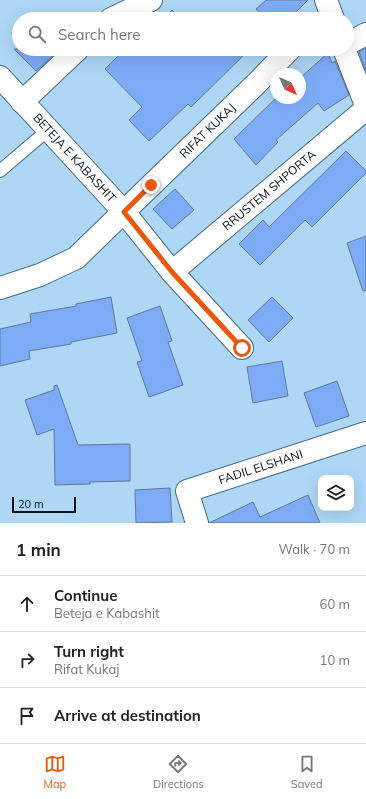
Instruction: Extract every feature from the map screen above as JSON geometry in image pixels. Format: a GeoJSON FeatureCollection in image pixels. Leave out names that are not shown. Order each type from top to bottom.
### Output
{"type":"FeatureCollection","features":[{"type":"Feature","properties":{"kind":"street"},"geometry":{"type":"LineString","coordinates":[[126,12],[151,0]]}},
{"type":"Feature","properties":{"kind":"street"},"geometry":{"type":"LineString","coordinates":[[354,40],[366,34]]}},
{"type":"Feature","properties":{"kind":"street"},"geometry":{"type":"LineString","coordinates":[[22,102],[71,56]]}},
{"type":"Feature","properties":{"kind":"street","name":"RIFAT KUKAJ"},"geometry":{"type":"LineString","coordinates":[[0,288],[40,275],[76,258],[283,56]]}},
{"type":"Feature","properties":{"kind":"street"},"geometry":{"type":"LineString","coordinates":[[347,56],[366,105]]}},
{"type":"Feature","properties":{"kind":"street","name":"BETEJA E KABASHIT"},"geometry":{"type":"LineString","coordinates":[[0,77],[124,212],[172,272],[242,348]]}},
{"type":"Feature","properties":{"kind":"street","name":"RRUSTEM SHPORTA"},"geometry":{"type":"LineString","coordinates":[[172,272],[366,109]]}},
{"type":"Feature","properties":{"kind":"street","name":"FADIL ELSHANI"},"geometry":{"type":"LineString","coordinates":[[197,523],[187,491],[366,433]]}},
{"type":"Feature","properties":{"kind":"lane"},"geometry":{"type":"LineString","coordinates":[[0,171],[48,130]]}},
{"type":"Feature","properties":{"kind":"building"},"geometry":{"type":"Polygon","coordinates":[[[266,0],[308,0],[296,12],[259,12],[256,9],[266,0]]]}},
{"type":"Feature","properties":{"kind":"building"},"geometry":{"type":"Polygon","coordinates":[[[366,48],[366,71],[359,52],[366,48]]]}},
{"type":"Feature","properties":{"kind":"building"},"geometry":{"type":"Polygon","coordinates":[[[21,56],[52,56],[36,71],[21,56]]]}},
{"type":"Feature","properties":{"kind":"building"},"geometry":{"type":"Polygon","coordinates":[[[118,56],[243,56],[191,107],[188,104],[149,141],[129,120],[142,107],[105,69],[118,56]]]}},
{"type":"Feature","properties":{"kind":"building"},"geometry":{"type":"Polygon","coordinates":[[[325,56],[329,56],[332,63],[335,61],[349,95],[324,111],[318,103],[276,140],[278,142],[256,165],[234,139],[270,104],[306,104],[306,73],[325,56]]]}},
{"type":"Feature","properties":{"kind":"building"},"geometry":{"type":"Polygon","coordinates":[[[346,151],[366,171],[366,173],[312,227],[305,220],[260,265],[239,244],[263,220],[269,227],[346,151]]]}},
{"type":"Feature","properties":{"kind":"building"},"geometry":{"type":"Polygon","coordinates":[[[175,189],[194,210],[172,229],[153,209],[175,189]]]}},
{"type":"Feature","properties":{"kind":"building"},"geometry":{"type":"Polygon","coordinates":[[[366,236],[366,290],[363,291],[347,243],[366,236]]]}},
{"type":"Feature","properties":{"kind":"building"},"geometry":{"type":"Polygon","coordinates":[[[111,297],[117,333],[71,342],[71,344],[29,351],[30,359],[0,366],[0,329],[31,322],[30,314],[76,306],[76,304],[111,297]]]}},
{"type":"Feature","properties":{"kind":"building"},"geometry":{"type":"Polygon","coordinates":[[[272,297],[293,318],[269,342],[248,320],[272,297]]]}},
{"type":"Feature","properties":{"kind":"building"},"geometry":{"type":"Polygon","coordinates":[[[160,306],[172,341],[168,342],[183,385],[149,397],[137,362],[142,361],[127,318],[160,306]]]}},
{"type":"Feature","properties":{"kind":"building"},"geometry":{"type":"Polygon","coordinates":[[[282,361],[288,396],[253,403],[247,367],[282,361]]]}},
{"type":"Feature","properties":{"kind":"building"},"geometry":{"type":"Polygon","coordinates":[[[337,381],[349,416],[316,427],[304,393],[337,381]]]}},
{"type":"Feature","properties":{"kind":"building"},"geometry":{"type":"Polygon","coordinates":[[[57,385],[78,445],[130,444],[130,481],[55,485],[54,429],[37,435],[25,400],[54,390],[54,386],[57,385]]]}},
{"type":"Feature","properties":{"kind":"building"},"geometry":{"type":"Polygon","coordinates":[[[170,488],[172,522],[136,523],[135,490],[170,488]]]}},
{"type":"Feature","properties":{"kind":"building"},"geometry":{"type":"Polygon","coordinates":[[[308,495],[320,523],[209,523],[253,502],[260,517],[308,495]]]}},
{"type":"Feature","properties":{"kind":"route"},"geometry":{"type":"LineString","coordinates":[[151,185],[124,212],[172,272],[242,348]]}}]}
